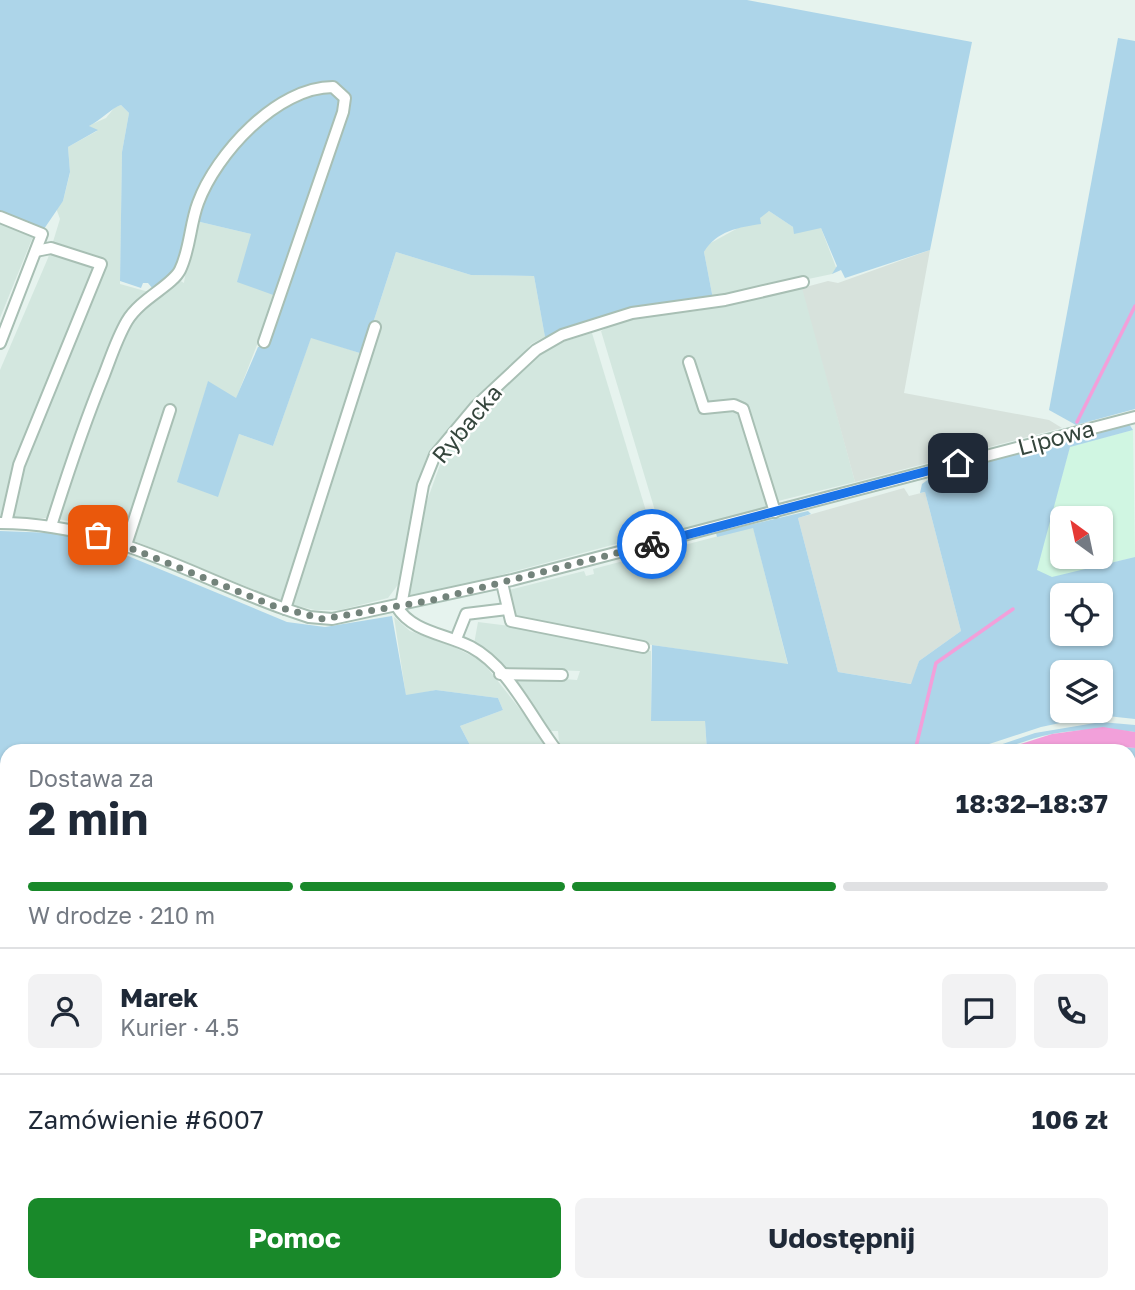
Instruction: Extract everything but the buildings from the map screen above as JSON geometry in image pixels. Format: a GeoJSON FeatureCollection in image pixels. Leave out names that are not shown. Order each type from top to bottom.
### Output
{"type":"FeatureCollection","features":[{"type":"Feature","properties":{"kind":"street"},"geometry":{"type":"LineString","coordinates":[[51,526],[88,412],[122,329],[141,303],[179,272],[197,206],[216,166],[244,134],[277,108],[311,91],[333,87],[345,98],[343,111],[264,342]]}},
{"type":"Feature","properties":{"kind":"street"},"geometry":{"type":"LineString","coordinates":[[0,217],[42,234],[0,343]]}},
{"type":"Feature","properties":{"kind":"street"},"geometry":{"type":"LineString","coordinates":[[36,251],[51,248],[101,264],[19,465],[3,523],[51,526],[98,535],[285,610],[328,619],[399,607],[411,623],[456,639],[485,657],[552,744]]}},
{"type":"Feature","properties":{"kind":"street","name":"Rybacka"},"geometry":{"type":"LineString","coordinates":[[399,607],[423,485],[435,455],[476,407],[551,339],[632,313],[712,302],[803,282]]}},
{"type":"Feature","properties":{"kind":"street"},"geometry":{"type":"LineString","coordinates":[[285,610],[375,327]]}},
{"type":"Feature","properties":{"kind":"street"},"geometry":{"type":"LineString","coordinates":[[689,362],[704,408],[734,405],[743,409],[775,512]]}},
{"type":"Feature","properties":{"kind":"street"},"geometry":{"type":"LineString","coordinates":[[126,545],[170,410]]}},
{"type":"Feature","properties":{"kind":"street","name":"Lipowa"},"geometry":{"type":"LineString","coordinates":[[399,607],[502,583],[1135,417]]}},
{"type":"Feature","properties":{"kind":"street"},"geometry":{"type":"LineString","coordinates":[[502,583],[511,621],[643,647]]}},
{"type":"Feature","properties":{"kind":"street"},"geometry":{"type":"LineString","coordinates":[[456,639],[467,614],[507,609]]}},
{"type":"Feature","properties":{"kind":"street"},"geometry":{"type":"LineString","coordinates":[[500,674],[562,675]]}},
{"type":"Feature","properties":{"kind":"shaded area"},"geometry":{"type":"Polygon","coordinates":[[[0,0],[747,0],[972,42],[930,250],[845,278],[841,270],[832,274],[837,266],[821,228],[794,234],[793,227],[769,211],[760,218],[761,224],[722,235],[704,252],[713,299],[561,331],[545,337],[534,276],[471,275],[396,252],[363,354],[311,338],[273,446],[239,434],[218,497],[177,482],[208,381],[236,398],[258,347],[265,347],[348,101],[348,93],[335,84],[287,98],[225,150],[174,273],[153,289],[148,283],[143,283],[141,288],[120,281],[122,152],[129,113],[121,105],[89,126],[98,130],[68,147],[70,172],[63,201],[44,229],[0,211],[0,0]]]}},
{"type":"Feature","properties":{"kind":"shaded area"},"geometry":{"type":"Polygon","coordinates":[[[1118,38],[1135,41],[1135,409],[1076,425],[1049,410],[1118,38]]]}},
{"type":"Feature","properties":{"kind":"shaded area"},"geometry":{"type":"Polygon","coordinates":[[[331,89],[341,100],[276,296],[237,282],[251,234],[196,221],[214,179],[241,140],[269,118],[301,100],[331,89]]]}},
{"type":"Feature","properties":{"kind":"shaded area"},"geometry":{"type":"Polygon","coordinates":[[[121,105],[129,113],[122,152],[120,284],[156,294],[179,280],[184,283],[189,251],[195,244],[192,240],[196,221],[251,234],[276,296],[236,399],[208,382],[178,482],[239,434],[273,446],[311,337],[363,354],[396,252],[471,275],[534,276],[545,337],[531,344],[516,363],[510,364],[508,371],[426,459],[417,489],[400,582],[388,598],[340,610],[315,610],[289,604],[98,526],[51,518],[0,518],[0,370],[48,258],[60,219],[56,208],[63,201],[70,173],[68,147],[97,131],[88,126],[106,118],[115,107],[121,105]]]}},
{"type":"Feature","properties":{"kind":"shaded area"},"geometry":{"type":"Polygon","coordinates":[[[769,211],[793,227],[821,228],[837,270],[832,274],[713,299],[704,252],[707,245],[769,211]]]}},
{"type":"Feature","properties":{"kind":"shaded area"},"geometry":{"type":"Polygon","coordinates":[[[0,216],[36,229],[0,318],[0,216]]]}},
{"type":"Feature","properties":{"kind":"shaded area"},"geometry":{"type":"Polygon","coordinates":[[[930,250],[904,393],[1049,420],[1062,428],[855,482],[802,288],[828,281],[838,283],[930,250]]]}},
{"type":"Feature","properties":{"kind":"shaded area"},"geometry":{"type":"Polygon","coordinates":[[[803,288],[855,482],[778,501],[741,401],[707,403],[692,357],[684,359],[702,411],[738,412],[769,509],[662,534],[601,331],[623,319],[697,311],[803,288]]]}},
{"type":"Feature","properties":{"kind":"shaded area"},"geometry":{"type":"Polygon","coordinates":[[[592,333],[653,534],[408,600],[419,523],[445,451],[472,418],[546,347],[592,333]]]}},
{"type":"Feature","properties":{"kind":"shaded area"},"geometry":{"type":"Polygon","coordinates":[[[1129,424],[1133,430],[1070,447],[1054,506],[1050,506],[1050,522],[1037,570],[1052,577],[1085,569],[1113,569],[1113,562],[1135,557],[1135,719],[1113,717],[1113,660],[1050,660],[1050,723],[1060,723],[989,744],[707,744],[705,721],[651,721],[652,645],[788,664],[753,528],[717,537],[716,533],[808,511],[811,514],[798,518],[838,672],[911,684],[919,661],[961,631],[925,492],[920,493],[922,484],[933,476],[1129,424]]]}},
{"type":"Feature","properties":{"kind":"shaded area"},"geometry":{"type":"Polygon","coordinates":[[[1133,430],[1135,557],[1113,563],[1113,506],[1054,506],[1070,446],[1133,430]]]}},
{"type":"Feature","properties":{"kind":"shaded area"},"geometry":{"type":"Polygon","coordinates":[[[904,488],[909,496],[925,492],[961,631],[919,661],[912,684],[838,672],[798,518],[904,488]]]}},
{"type":"Feature","properties":{"kind":"shaded area"},"geometry":{"type":"Polygon","coordinates":[[[1050,520],[1050,569],[1088,569],[1052,578],[1036,571],[1050,520]]]}},
{"type":"Feature","properties":{"kind":"shaded area"},"geometry":{"type":"Polygon","coordinates":[[[753,527],[788,665],[652,645],[512,618],[509,590],[584,571],[586,576],[594,574],[593,569],[753,527]]]}},
{"type":"Feature","properties":{"kind":"shaded area"},"geometry":{"type":"Polygon","coordinates":[[[0,531],[54,533],[92,541],[287,622],[325,627],[392,616],[406,695],[436,690],[498,698],[503,710],[460,726],[469,744],[0,744],[0,531]]]}},
{"type":"Feature","properties":{"kind":"shaded area"},"geometry":{"type":"Polygon","coordinates":[[[394,617],[410,631],[454,647],[482,661],[547,744],[469,744],[460,726],[503,710],[498,698],[436,690],[406,696],[394,617]]]}},
{"type":"Feature","properties":{"kind":"shaded area"},"geometry":{"type":"Polygon","coordinates":[[[478,622],[543,630],[651,651],[651,721],[705,721],[707,744],[561,744],[558,731],[549,731],[511,675],[577,680],[580,671],[504,668],[474,644],[478,622]]]}},
{"type":"Feature","properties":{"kind":"shaded area"},"geometry":{"type":"Polygon","coordinates":[[[1095,723],[1135,725],[1135,732],[1073,731],[1017,744],[1003,744],[1035,733],[1095,723]]]}},
{"type":"Feature","properties":{"kind":"shaded area"},"geometry":{"type":"Polygon","coordinates":[[[1103,727],[1135,732],[1135,744],[1021,744],[1052,734],[1103,727]]]}},
{"type":"Feature","properties":{"kind":"waterway"},"geometry":{"type":"LineString","coordinates":[[1077,422],[1135,306]]}},
{"type":"Feature","properties":{"kind":"waterway"},"geometry":{"type":"LineString","coordinates":[[917,744],[936,663],[1013,609]]}},
{"type":"Feature","properties":{"kind":"way so far"},"geometry":{"type":"LineString","coordinates":[[98,535],[274,606],[323,619],[359,615],[433,600],[652,544]]}},
{"type":"Feature","properties":{"kind":"route"},"geometry":{"type":"LineString","coordinates":[[652,544],[958,463]]}}]}
